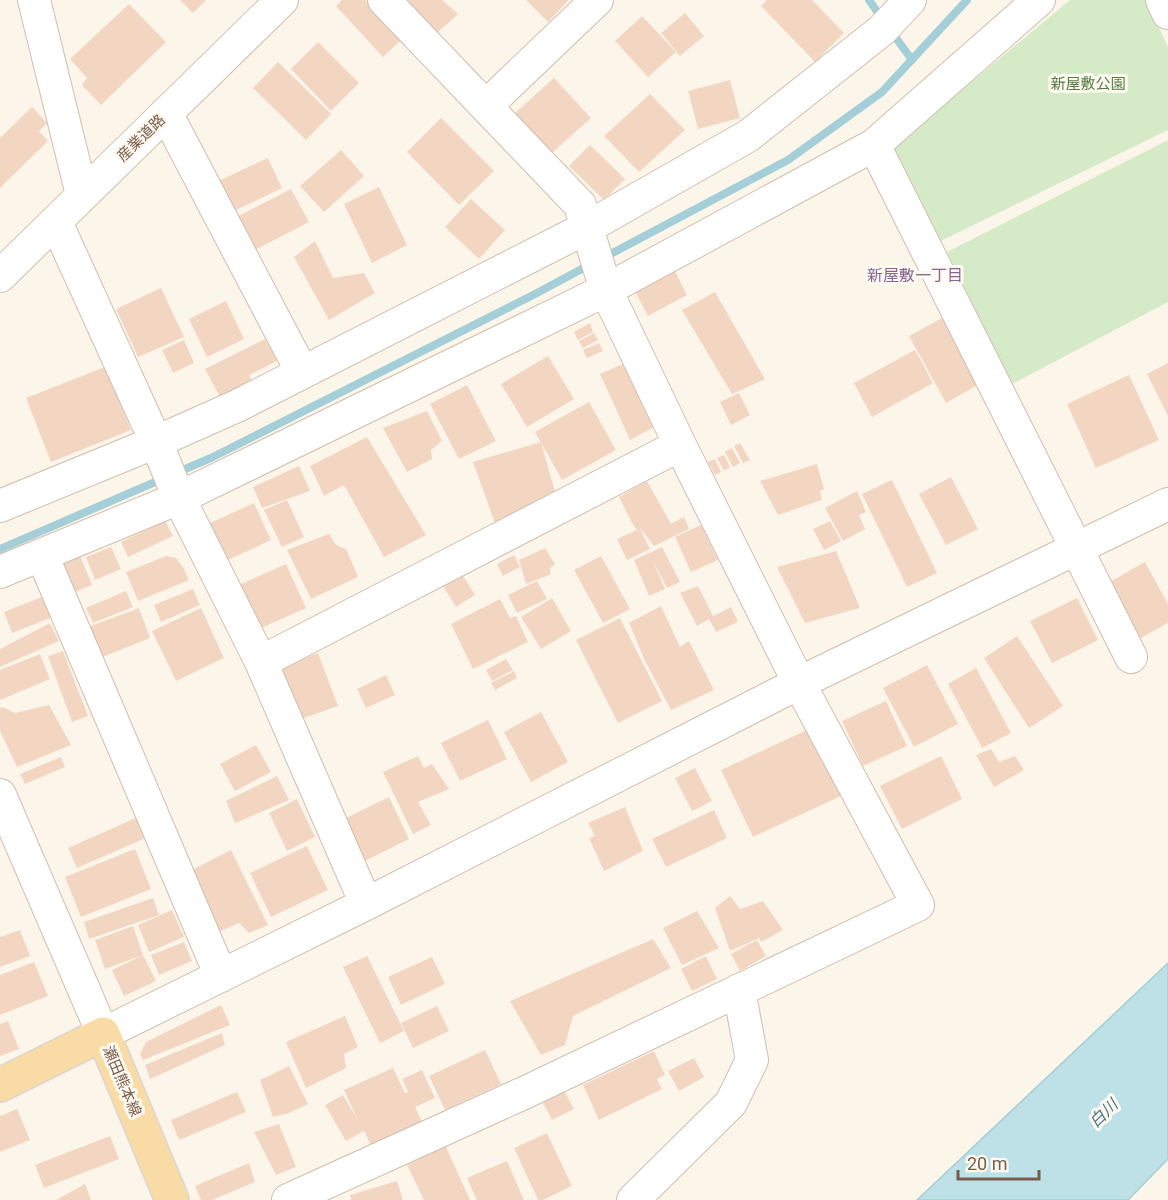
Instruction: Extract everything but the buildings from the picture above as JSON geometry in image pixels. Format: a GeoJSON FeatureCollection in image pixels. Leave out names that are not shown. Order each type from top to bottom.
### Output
{"type":"FeatureCollection","features":[{"type":"Feature","properties":{"kind":"main road","name":"瀬田熊本線"},"geometry":{"type":"LineString","coordinates":[[0,1086],[103,1034],[172,1200]]}},
{"type":"Feature","properties":{"kind":"street"},"geometry":{"type":"LineString","coordinates":[[34,0],[82,195]]}},
{"type":"Feature","properties":{"kind":"street","name":"産業道路"},"geometry":{"type":"LineString","coordinates":[[0,276],[282,0]]}},
{"type":"Feature","properties":{"kind":"street"},"geometry":{"type":"LineString","coordinates":[[288,1200],[526,1092],[918,905],[799,683],[680,444],[604,285],[580,205],[384,0]]}},
{"type":"Feature","properties":{"kind":"street"},"geometry":{"type":"LineString","coordinates":[[486,106],[597,0]]}},
{"type":"Feature","properties":{"kind":"street"},"geometry":{"type":"LineString","coordinates":[[0,506],[160,450],[302,372],[590,235],[748,136],[882,30],[910,0]]}},
{"type":"Feature","properties":{"kind":"street"},"geometry":{"type":"LineString","coordinates":[[0,572],[178,495],[604,285],[874,145],[1040,0]]}},
{"type":"Feature","properties":{"kind":"street"},"geometry":{"type":"LineString","coordinates":[[1162,0],[1168,13]]}},
{"type":"Feature","properties":{"kind":"street"},"geometry":{"type":"LineString","coordinates":[[166,113],[302,372]]}},
{"type":"Feature","properties":{"kind":"street"},"geometry":{"type":"LineString","coordinates":[[874,145],[1131,657]]}},
{"type":"Feature","properties":{"kind":"street"},"geometry":{"type":"LineString","coordinates":[[56,222],[160,450],[178,495],[261,662],[366,904]]}},
{"type":"Feature","properties":{"kind":"street"},"geometry":{"type":"LineString","coordinates":[[261,662],[680,444]]}},
{"type":"Feature","properties":{"kind":"street"},"geometry":{"type":"LineString","coordinates":[[0,795],[103,1034],[366,904],[799,683],[1168,504]]}},
{"type":"Feature","properties":{"kind":"street"},"geometry":{"type":"LineString","coordinates":[[42,555],[220,976]]}},
{"type":"Feature","properties":{"kind":"street"},"geometry":{"type":"LineString","coordinates":[[633,1200],[731,1103],[752,1060],[739,990]]}},
{"type":"Feature","properties":{"kind":"green space","name":"新屋敷公園"},"geometry":{"type":"Polygon","coordinates":[[[1070,0],[1146,0],[1168,47],[1168,130],[939,242],[891,149],[1070,0]]]}},
{"type":"Feature","properties":{"kind":"green space"},"geometry":{"type":"Polygon","coordinates":[[[1168,140],[1168,302],[1012,384],[947,252],[1168,140]]]}},
{"type":"Feature","properties":{"kind":"water","name":"白川"},"geometry":{"type":"Polygon","coordinates":[[[1168,963],[1168,1159],[1128,1200],[917,1200],[1168,963]]]}},
{"type":"Feature","properties":{"kind":"waterway"},"geometry":{"type":"LineString","coordinates":[[869,0],[883,20]]}},
{"type":"Feature","properties":{"kind":"waterway"},"geometry":{"type":"LineString","coordinates":[[603,258],[788,160],[882,92],[967,0]]}},
{"type":"Feature","properties":{"kind":"waterway"},"geometry":{"type":"LineString","coordinates":[[891,31],[912,60]]}},
{"type":"Feature","properties":{"kind":"waterway"},"geometry":{"type":"LineString","coordinates":[[0,549],[213,457],[591,264]]}},
{"type":"Feature","properties":{"kind":"district","name":"新屋敷一丁目"},"geometry":{"type":"Point","coordinates":[915,275]}}]}
